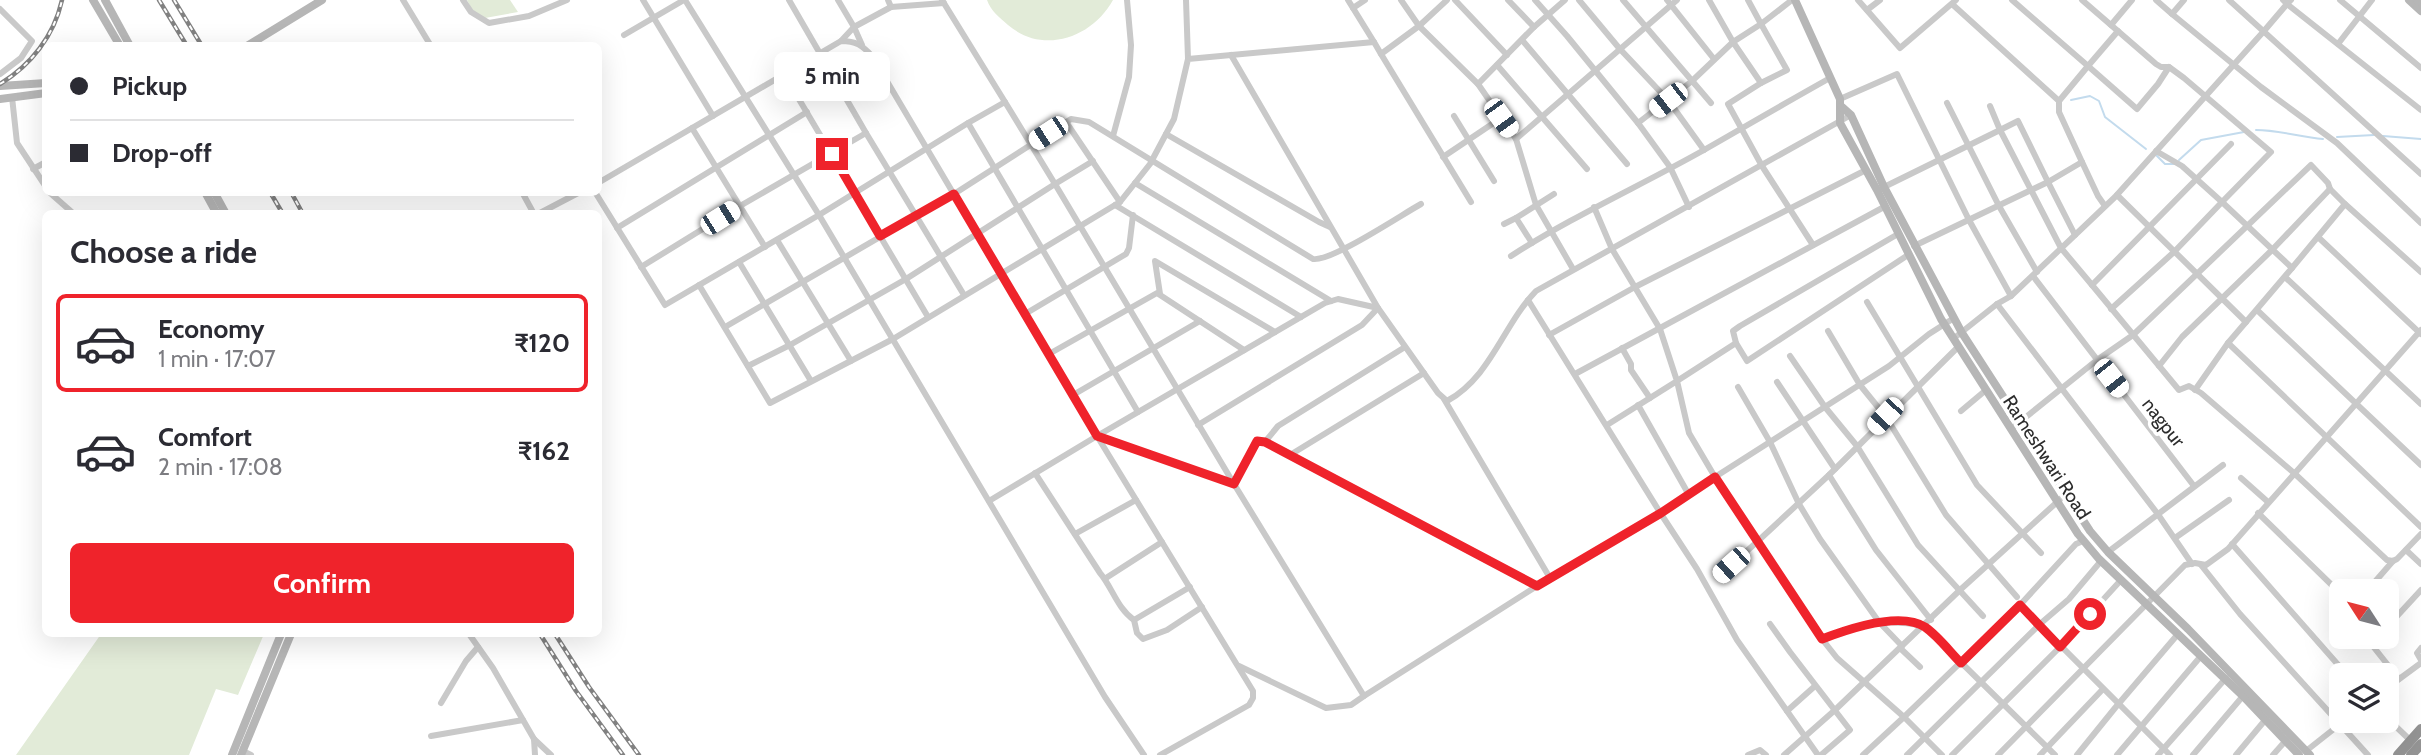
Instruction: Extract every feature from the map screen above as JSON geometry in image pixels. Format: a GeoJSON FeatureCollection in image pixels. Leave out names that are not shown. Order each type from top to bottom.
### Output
{"type":"FeatureCollection","features":[{"type":"Feature","properties":{"kind":"highway"},"geometry":{"type":"LineString","coordinates":[[2398,755],[2415,749],[2421,729]]}},
{"type":"Feature","properties":{"kind":"main road"},"geometry":{"type":"LineString","coordinates":[[93,0],[118,42]]}},
{"type":"Feature","properties":{"kind":"main road"},"geometry":{"type":"LineString","coordinates":[[106,0],[128,42]]}},
{"type":"Feature","properties":{"kind":"main road"},"geometry":{"type":"LineString","coordinates":[[254,42],[322,0]]}},
{"type":"Feature","properties":{"kind":"main road"},"geometry":{"type":"LineString","coordinates":[[1794,0],[1841,103],[1851,115],[1881,188],[1916,245],[1964,336],[2090,531],[2108,552],[2155,596],[2287,738]]}},
{"type":"Feature","properties":{"kind":"main road"},"geometry":{"type":"LineString","coordinates":[[2409,0],[2421,11]]}},
{"type":"Feature","properties":{"kind":"main road"},"geometry":{"type":"LineString","coordinates":[[0,86],[42,83]]}},
{"type":"Feature","properties":{"kind":"main road"},"geometry":{"type":"LineString","coordinates":[[0,99],[42,93]]}},
{"type":"Feature","properties":{"kind":"main road"},"geometry":{"type":"LineString","coordinates":[[1840,122],[1841,103]]}},
{"type":"Feature","properties":{"kind":"main road","name":"Rameshwari Road"},"geometry":{"type":"LineString","coordinates":[[1840,122],[1866,170],[1881,188],[1884,207],[1955,343],[2083,541],[2201,656],[2227,676],[2243,696],[2305,754]]}},
{"type":"Feature","properties":{"kind":"main road"},"geometry":{"type":"LineString","coordinates":[[240,754],[261,684],[280,637]]}},
{"type":"Feature","properties":{"kind":"main road"},"geometry":{"type":"LineString","coordinates":[[240,754],[290,637]]}},
{"type":"Feature","properties":{"kind":"main road"},"geometry":{"type":"LineString","coordinates":[[261,684],[270,688]]}},
{"type":"Feature","properties":{"kind":"street"},"geometry":{"type":"LineString","coordinates":[[403,0],[429,42]]}},
{"type":"Feature","properties":{"kind":"street"},"geometry":{"type":"LineString","coordinates":[[463,0],[471,12],[489,23],[529,16],[567,0]]}},
{"type":"Feature","properties":{"kind":"street"},"geometry":{"type":"LineString","coordinates":[[643,0],[713,116]]}},
{"type":"Feature","properties":{"kind":"street"},"geometry":{"type":"LineString","coordinates":[[624,35],[685,0],[819,215],[1105,697],[1144,755]]}},
{"type":"Feature","properties":{"kind":"street"},"geometry":{"type":"LineString","coordinates":[[789,0],[964,295]]}},
{"type":"Feature","properties":{"kind":"street"},"geometry":{"type":"LineString","coordinates":[[838,0],[862,45],[872,56],[1097,436],[1253,691],[1249,705],[1160,755]]}},
{"type":"Feature","properties":{"kind":"street"},"geometry":{"type":"LineString","coordinates":[[1113,136],[1129,78],[1131,45],[1127,0]]}},
{"type":"Feature","properties":{"kind":"street"},"geometry":{"type":"LineString","coordinates":[[699,285],[770,403],[893,339],[1080,227],[1117,203],[1135,183],[1153,160],[1174,120],[1188,58],[1186,0]]}},
{"type":"Feature","properties":{"kind":"street"},"geometry":{"type":"LineString","coordinates":[[1348,0],[1471,202]]}},
{"type":"Feature","properties":{"kind":"street"},"geometry":{"type":"LineString","coordinates":[[1353,8],[1365,0]]}},
{"type":"Feature","properties":{"kind":"street"},"geometry":{"type":"LineString","coordinates":[[1401,0],[1419,26],[1478,84],[1516,139],[1524,157],[1536,205],[1573,269]]}},
{"type":"Feature","properties":{"kind":"street"},"geometry":{"type":"LineString","coordinates":[[1381,54],[1419,26],[1447,0]]}},
{"type":"Feature","properties":{"kind":"street"},"geometry":{"type":"LineString","coordinates":[[1455,0],[1507,55]]}},
{"type":"Feature","properties":{"kind":"street"},"geometry":{"type":"LineString","coordinates":[[1508,0],[1534,27]]}},
{"type":"Feature","properties":{"kind":"street"},"geometry":{"type":"LineString","coordinates":[[1535,0],[1638,122],[1670,167],[1689,207]]}},
{"type":"Feature","properties":{"kind":"street"},"geometry":{"type":"LineString","coordinates":[[1478,84],[1534,27],[1565,0]]}},
{"type":"Feature","properties":{"kind":"street"},"geometry":{"type":"LineString","coordinates":[[1578,0],[1668,100],[1704,150]]}},
{"type":"Feature","properties":{"kind":"street"},"geometry":{"type":"LineString","coordinates":[[1623,0],[1711,103]]}},
{"type":"Feature","properties":{"kind":"street"},"geometry":{"type":"LineString","coordinates":[[1709,0],[1761,83]]}},
{"type":"Feature","properties":{"kind":"street"},"geometry":{"type":"LineString","coordinates":[[1748,0],[1787,70],[1728,104],[1762,166],[1813,245]]}},
{"type":"Feature","properties":{"kind":"street"},"geometry":{"type":"LineString","coordinates":[[1638,122],[1692,80],[1733,42],[1794,0]]}},
{"type":"Feature","properties":{"kind":"street"},"geometry":{"type":"LineString","coordinates":[[1858,0],[1900,48],[1954,2],[2059,101]]}},
{"type":"Feature","properties":{"kind":"street"},"geometry":{"type":"LineString","coordinates":[[1867,10],[1880,0]]}},
{"type":"Feature","properties":{"kind":"street"},"geometry":{"type":"LineString","coordinates":[[2012,0],[2137,109],[2158,85],[2169,67]]}},
{"type":"Feature","properties":{"kind":"street"},"geometry":{"type":"LineString","coordinates":[[2082,0],[2156,64],[2169,67],[2271,152],[2174,252],[2111,309]]}},
{"type":"Feature","properties":{"kind":"street"},"geometry":{"type":"LineString","coordinates":[[2111,25],[2132,0]]}},
{"type":"Feature","properties":{"kind":"street"},"geometry":{"type":"LineString","coordinates":[[2156,0],[2261,87],[2337,143],[2421,223]]}},
{"type":"Feature","properties":{"kind":"street"},"geometry":{"type":"LineString","coordinates":[[2172,14],[2184,0]]}},
{"type":"Feature","properties":{"kind":"street"},"geometry":{"type":"LineString","coordinates":[[2229,0],[2421,174]]}},
{"type":"Feature","properties":{"kind":"street"},"geometry":{"type":"LineString","coordinates":[[2340,0],[2421,68]]}},
{"type":"Feature","properties":{"kind":"street"},"geometry":{"type":"LineString","coordinates":[[2338,44],[2372,0]]}},
{"type":"Feature","properties":{"kind":"street"},"geometry":{"type":"LineString","coordinates":[[602,181],[841,41],[854,27],[890,3],[943,1],[1364,696]]}},
{"type":"Feature","properties":{"kind":"street"},"geometry":{"type":"LineString","coordinates":[[1720,575],[1829,475],[1885,416],[1917,387],[1955,343],[1997,304],[2011,296],[2117,195],[2264,32],[2287,1],[2420,108]]}},
{"type":"Feature","properties":{"kind":"street"},"geometry":{"type":"LineString","coordinates":[[1516,139],[1671,2],[1714,59]]}},
{"type":"Feature","properties":{"kind":"street"},"geometry":{"type":"LineString","coordinates":[[0,9],[32,41],[21,58],[0,74]]}},
{"type":"Feature","properties":{"kind":"street"},"geometry":{"type":"LineString","coordinates":[[2105,206],[2059,112],[2059,101],[2118,31]]}},
{"type":"Feature","properties":{"kind":"street"},"geometry":{"type":"LineString","coordinates":[[1522,40],[1627,164]]}},
{"type":"Feature","properties":{"kind":"street"},"geometry":{"type":"LineString","coordinates":[[841,41],[854,41],[862,45]]}},
{"type":"Feature","properties":{"kind":"street"},"geometry":{"type":"LineString","coordinates":[[1188,58],[1374,42]]}},
{"type":"Feature","properties":{"kind":"street"},"geometry":{"type":"LineString","coordinates":[[1231,55],[1378,308],[1443,398],[1550,578]]}},
{"type":"Feature","properties":{"kind":"street"},"geometry":{"type":"LineString","coordinates":[[1497,65],[1587,169]]}},
{"type":"Feature","properties":{"kind":"street"},"geometry":{"type":"LineString","coordinates":[[784,74],[928,317]]}},
{"type":"Feature","properties":{"kind":"street"},"geometry":{"type":"LineString","coordinates":[[1841,103],[1897,74],[1969,220],[2011,296]]}},
{"type":"Feature","properties":{"kind":"street"},"geometry":{"type":"LineString","coordinates":[[1511,256],[1550,231],[1704,150],[1829,78]]}},
{"type":"Feature","properties":{"kind":"street"},"geometry":{"type":"LineString","coordinates":[[12,97],[17,143],[42,181]]}},
{"type":"Feature","properties":{"kind":"street"},"geometry":{"type":"LineString","coordinates":[[597,196],[665,305],[1005,102]]}},
{"type":"Feature","properties":{"kind":"street","name":"nagpur"},"geometry":{"type":"LineString","coordinates":[[1947,103],[2035,274],[2194,486]]}},
{"type":"Feature","properties":{"kind":"street"},"geometry":{"type":"LineString","coordinates":[[1990,106],[2061,248],[2179,390],[2189,386],[2196,390],[2294,472],[2387,560],[2393,561]]}},
{"type":"Feature","properties":{"kind":"street"},"geometry":{"type":"LineString","coordinates":[[617,228],[807,112]]}},
{"type":"Feature","properties":{"kind":"street"},"geometry":{"type":"LineString","coordinates":[[1443,398],[1447,401],[1458,395],[1474,379],[1498,350],[1536,291],[1851,115]]}},
{"type":"Feature","properties":{"kind":"street"},"geometry":{"type":"LineString","coordinates":[[1454,116],[1494,181]]}},
{"type":"Feature","properties":{"kind":"street"},"geometry":{"type":"LineString","coordinates":[[1443,157],[1501,118]]}},
{"type":"Feature","properties":{"kind":"street"},"geometry":{"type":"LineString","coordinates":[[725,327],[954,194],[1071,119],[1088,122],[1113,136],[1313,259],[1320,260],[1343,249],[1421,204]]}},
{"type":"Feature","properties":{"kind":"street"},"geometry":{"type":"LineString","coordinates":[[1881,188],[2018,121],[2076,235]]}},
{"type":"Feature","properties":{"kind":"street"},"geometry":{"type":"LineString","coordinates":[[1066,122],[1117,203],[1301,317]]}},
{"type":"Feature","properties":{"kind":"street"},"geometry":{"type":"LineString","coordinates":[[968,123],[1138,412]]}},
{"type":"Feature","properties":{"kind":"street"},"geometry":{"type":"LineString","coordinates":[[692,128],[765,247]]}},
{"type":"Feature","properties":{"kind":"street"},"geometry":{"type":"LineString","coordinates":[[641,267],[866,133]]}},
{"type":"Feature","properties":{"kind":"street"},"geometry":{"type":"LineString","coordinates":[[1166,134],[1331,227]]}},
{"type":"Feature","properties":{"kind":"street"},"geometry":{"type":"LineString","coordinates":[[2092,285],[2231,144]]}},
{"type":"Feature","properties":{"kind":"street"},"geometry":{"type":"LineString","coordinates":[[2156,151],[2182,166],[2292,268]]}},
{"type":"Feature","properties":{"kind":"street"},"geometry":{"type":"LineString","coordinates":[[748,366],[906,279],[1017,206],[1093,161]]}},
{"type":"Feature","properties":{"kind":"street"},"geometry":{"type":"LineString","coordinates":[[1898,234],[1733,331],[1746,361],[1916,245],[2048,182],[2082,162]]}},
{"type":"Feature","properties":{"kind":"street"},"geometry":{"type":"LineString","coordinates":[[33,169],[42,164]]}},
{"type":"Feature","properties":{"kind":"street"},"geometry":{"type":"LineString","coordinates":[[2011,429],[2062,386],[2133,335],[2311,165],[2345,204],[2421,272]]}},
{"type":"Feature","properties":{"kind":"street"},"geometry":{"type":"LineString","coordinates":[[1549,335],[1636,287],[1866,170]]}},
{"type":"Feature","properties":{"kind":"street"},"geometry":{"type":"LineString","coordinates":[[1135,183],[1331,301]]}},
{"type":"Feature","properties":{"kind":"street"},"geometry":{"type":"LineString","coordinates":[[2159,366],[2182,337],[2272,250],[2330,189]]}},
{"type":"Feature","properties":{"kind":"street"},"geometry":{"type":"LineString","coordinates":[[1504,224],[1554,194]]}},
{"type":"Feature","properties":{"kind":"street"},"geometry":{"type":"LineString","coordinates":[[2117,195],[2246,322]]}},
{"type":"Feature","properties":{"kind":"street"},"geometry":{"type":"LineString","coordinates":[[54,196],[69,210]]}},
{"type":"Feature","properties":{"kind":"street"},"geometry":{"type":"LineString","coordinates":[[544,210],[572,196]]}},
{"type":"Feature","properties":{"kind":"street"},"geometry":{"type":"LineString","coordinates":[[2196,390],[2228,343],[2345,204]]}},
{"type":"Feature","properties":{"kind":"street"},"geometry":{"type":"LineString","coordinates":[[1594,207],[1612,249],[1660,329],[1677,381],[1689,433],[1715,477],[1822,639],[1838,658],[1942,755]]}},
{"type":"Feature","properties":{"kind":"street"},"geometry":{"type":"LineString","coordinates":[[1575,374],[1884,207]]}},
{"type":"Feature","properties":{"kind":"street"},"geometry":{"type":"LineString","coordinates":[[1025,314],[1126,254],[1133,215]]}},
{"type":"Feature","properties":{"kind":"street"},"geometry":{"type":"LineString","coordinates":[[1516,218],[1532,243]]}},
{"type":"Feature","properties":{"kind":"street"},"geometry":{"type":"LineString","coordinates":[[1998,755],[2185,565],[2206,565],[2232,544],[2355,402],[2420,332],[2318,237]]}},
{"type":"Feature","properties":{"kind":"street"},"geometry":{"type":"LineString","coordinates":[[777,240],[851,361]]}},
{"type":"Feature","properties":{"kind":"street"},"geometry":{"type":"LineString","coordinates":[[1160,294],[1154,261],[1275,332]]}},
{"type":"Feature","properties":{"kind":"street"},"geometry":{"type":"LineString","coordinates":[[738,262],[811,381]]}},
{"type":"Feature","properties":{"kind":"street"},"geometry":{"type":"LineString","coordinates":[[2285,276],[2421,404]]}},
{"type":"Feature","properties":{"kind":"street"},"geometry":{"type":"LineString","coordinates":[[1049,354],[1153,295],[1160,294],[1244,350]]}},
{"type":"Feature","properties":{"kind":"street"},"geometry":{"type":"LineString","coordinates":[[989,501],[1331,301],[1338,299],[1378,308]]}},
{"type":"Feature","properties":{"kind":"street"},"geometry":{"type":"LineString","coordinates":[[1528,300],[1697,569],[1737,640],[1819,755],[1850,730],[1770,624]]}},
{"type":"Feature","properties":{"kind":"street"},"geometry":{"type":"LineString","coordinates":[[1867,302],[1977,485],[2041,553]]}},
{"type":"Feature","properties":{"kind":"street"},"geometry":{"type":"LineString","coordinates":[[1997,304],[2196,564],[2329,709]]}},
{"type":"Feature","properties":{"kind":"street"},"geometry":{"type":"LineString","coordinates":[[1198,425],[1362,325],[1378,308]]}},
{"type":"Feature","properties":{"kind":"street"},"geometry":{"type":"LineString","coordinates":[[2257,310],[2421,465]]}},
{"type":"Feature","properties":{"kind":"street"},"geometry":{"type":"LineString","coordinates":[[1237,665],[1326,708],[1351,705],[1537,586],[1661,513],[1860,385],[1954,318]]}},
{"type":"Feature","properties":{"kind":"street"},"geometry":{"type":"LineString","coordinates":[[1073,395],[1200,321]]}},
{"type":"Feature","properties":{"kind":"street"},"geometry":{"type":"LineString","coordinates":[[1828,331],[1860,385],[1885,416],[1945,515],[2017,597]]}},
{"type":"Feature","properties":{"kind":"street"},"geometry":{"type":"LineString","coordinates":[[2228,343],[2421,527]]}},
{"type":"Feature","properties":{"kind":"street"},"geometry":{"type":"LineString","coordinates":[[1607,425],[1737,344]]}},
{"type":"Feature","properties":{"kind":"street"},"geometry":{"type":"LineString","coordinates":[[1265,442],[1278,426],[1405,347]]}},
{"type":"Feature","properties":{"kind":"street"},"geometry":{"type":"LineString","coordinates":[[1622,348],[1631,364],[1631,370],[1650,398]]}},
{"type":"Feature","properties":{"kind":"street"},"geometry":{"type":"LineString","coordinates":[[1790,356],[1825,407],[1857,446],[1918,545],[1983,616]]}},
{"type":"Feature","properties":{"kind":"street"},"geometry":{"type":"LineString","coordinates":[[1290,455],[1424,373]]}},
{"type":"Feature","properties":{"kind":"street"},"geometry":{"type":"LineString","coordinates":[[1777,382],[1835,469]]}},
{"type":"Feature","properties":{"kind":"street"},"geometry":{"type":"LineString","coordinates":[[1738,387],[1820,539],[1879,622],[1920,667]]}},
{"type":"Feature","properties":{"kind":"street"},"geometry":{"type":"LineString","coordinates":[[1961,411],[1986,390]]}},
{"type":"Feature","properties":{"kind":"street"},"geometry":{"type":"LineString","coordinates":[[1638,405],[1689,495]]}},
{"type":"Feature","properties":{"kind":"street"},"geometry":{"type":"LineString","coordinates":[[1097,436],[1234,484]]}},
{"type":"Feature","properties":{"kind":"street"},"geometry":{"type":"LineString","coordinates":[[1234,484],[1257,441],[1265,442],[1537,586]]}},
{"type":"Feature","properties":{"kind":"street"},"geometry":{"type":"LineString","coordinates":[[2108,552],[2223,465]]}},
{"type":"Feature","properties":{"kind":"street"},"geometry":{"type":"LineString","coordinates":[[1035,473],[1100,573],[1106,578],[1124,613],[1134,620],[1136,633],[1143,639],[1167,630],[1202,607]]}},
{"type":"Feature","properties":{"kind":"street"},"geometry":{"type":"LineString","coordinates":[[1829,475],[1876,550],[1931,620]]}},
{"type":"Feature","properties":{"kind":"street"},"geometry":{"type":"LineString","coordinates":[[2241,478],[2268,502]]}},
{"type":"Feature","properties":{"kind":"street"},"geometry":{"type":"LineString","coordinates":[[1784,755],[2066,494]]}},
{"type":"Feature","properties":{"kind":"street"},"geometry":{"type":"LineString","coordinates":[[1075,534],[1136,500]]}},
{"type":"Feature","properties":{"kind":"street"},"geometry":{"type":"LineString","coordinates":[[2175,538],[2229,500]]}},
{"type":"Feature","properties":{"kind":"street"},"geometry":{"type":"LineString","coordinates":[[2258,513],[2329,582]]}},
{"type":"Feature","properties":{"kind":"street"},"geometry":{"type":"LineString","coordinates":[[2377,579],[2421,534]]}},
{"type":"Feature","properties":{"kind":"street"},"geometry":{"type":"LineString","coordinates":[[1863,755],[2020,605],[2076,544],[2083,541]]}},
{"type":"Feature","properties":{"kind":"street"},"geometry":{"type":"LineString","coordinates":[[1106,578],[1162,542]]}},
{"type":"Feature","properties":{"kind":"street"},"geometry":{"type":"LineString","coordinates":[[2232,544],[2337,663]]}},
{"type":"Feature","properties":{"kind":"street"},"geometry":{"type":"LineString","coordinates":[[2406,550],[2421,564]]}},
{"type":"Feature","properties":{"kind":"street"},"geometry":{"type":"LineString","coordinates":[[1907,755],[2040,624],[2069,599],[2101,561]]}},
{"type":"Feature","properties":{"kind":"street"},"geometry":{"type":"LineString","coordinates":[[1952,755],[2060,647],[2121,580]]}},
{"type":"Feature","properties":{"kind":"street"},"geometry":{"type":"LineString","coordinates":[[1134,620],[1190,587]]}},
{"type":"Feature","properties":{"kind":"street"},"geometry":{"type":"LineString","coordinates":[[2399,614],[2421,590]]}},
{"type":"Feature","properties":{"kind":"street"},"geometry":{"type":"LineString","coordinates":[[2020,605],[2170,755]]}},
{"type":"Feature","properties":{"kind":"street"},"geometry":{"type":"LineString","coordinates":[[1822,639],[1854,626],[1879,622],[1924,626],[2055,755]]}},
{"type":"Feature","properties":{"kind":"street"},"geometry":{"type":"LineString","coordinates":[[2077,755],[2178,634]]}},
{"type":"Feature","properties":{"kind":"street"},"geometry":{"type":"LineString","coordinates":[[471,637],[493,668],[534,739],[551,755]]}},
{"type":"Feature","properties":{"kind":"street"},"geometry":{"type":"LineString","coordinates":[[441,703],[466,661],[478,647]]}},
{"type":"Feature","properties":{"kind":"street"},"geometry":{"type":"LineString","coordinates":[[2399,680],[2421,662],[2417,653],[2421,648]]}},
{"type":"Feature","properties":{"kind":"street"},"geometry":{"type":"LineString","coordinates":[[2375,649],[2386,663]]}},
{"type":"Feature","properties":{"kind":"street"},"geometry":{"type":"LineString","coordinates":[[2117,755],[2201,656]]}},
{"type":"Feature","properties":{"kind":"street"},"geometry":{"type":"LineString","coordinates":[[2158,755],[2227,676]]}},
{"type":"Feature","properties":{"kind":"street"},"geometry":{"type":"LineString","coordinates":[[1787,711],[1815,686]]}},
{"type":"Feature","properties":{"kind":"street"},"geometry":{"type":"LineString","coordinates":[[2040,755],[2103,689]]}},
{"type":"Feature","properties":{"kind":"street"},"geometry":{"type":"LineString","coordinates":[[2193,755],[2243,696]]}},
{"type":"Feature","properties":{"kind":"street"},"geometry":{"type":"LineString","coordinates":[[2236,755],[2266,719]]}},
{"type":"Feature","properties":{"kind":"street"},"geometry":{"type":"LineString","coordinates":[[431,736],[523,720]]}},
{"type":"Feature","properties":{"kind":"street"},"geometry":{"type":"LineString","coordinates":[[2399,731],[2415,749]]}},
{"type":"Feature","properties":{"kind":"street"},"geometry":{"type":"LineString","coordinates":[[2305,754],[2330,733]]}},
{"type":"Feature","properties":{"kind":"street"},"geometry":{"type":"LineString","coordinates":[[2350,733],[2368,755]]}},
{"type":"Feature","properties":{"kind":"street"},"geometry":{"type":"LineString","coordinates":[[2273,755],[2287,738]]}},
{"type":"Feature","properties":{"kind":"street"},"geometry":{"type":"LineString","coordinates":[[534,739],[535,755]]}},
{"type":"Feature","properties":{"kind":"street"},"geometry":{"type":"LineString","coordinates":[[1748,755],[1760,750],[1766,755]]}},
{"type":"Feature","properties":{"kind":"green space"},"geometry":{"type":"Polygon","coordinates":[[[467,0],[510,0],[518,12],[485,18],[472,10],[467,0]]]}},
{"type":"Feature","properties":{"kind":"green space"},"geometry":{"type":"Polygon","coordinates":[[[987,0],[1113,0],[1093,24],[1080,33],[1051,40],[1022,34],[998,16],[987,0]]]}},
{"type":"Feature","properties":{"kind":"green space"},"geometry":{"type":"Polygon","coordinates":[[[99,637],[263,637],[238,695],[216,689],[189,755],[16,755],[99,637]]]}},
{"type":"Feature","properties":{"kind":"waterway"},"geometry":{"type":"LineString","coordinates":[[2071,100],[2090,96],[2099,101],[2105,117],[2146,149]]}},
{"type":"Feature","properties":{"kind":"waterway"},"geometry":{"type":"LineString","coordinates":[[2256,130],[2323,139]]}},
{"type":"Feature","properties":{"kind":"waterway"},"geometry":{"type":"LineString","coordinates":[[2179,160],[2201,140],[2244,132]]}},
{"type":"Feature","properties":{"kind":"waterway"},"geometry":{"type":"LineString","coordinates":[[2337,137],[2374,135]]}},
{"type":"Feature","properties":{"kind":"waterway"},"geometry":{"type":"LineString","coordinates":[[2383,136],[2421,139]]}},
{"type":"Feature","properties":{"kind":"waterway"},"geometry":{"type":"LineString","coordinates":[[2156,155],[2165,164],[2175,164]]}},
{"type":"Feature","properties":{"kind":"railway"},"geometry":{"type":"LineString","coordinates":[[44,42],[62,0]]}},
{"type":"Feature","properties":{"kind":"railway"},"geometry":{"type":"LineString","coordinates":[[159,0],[185,42]]}},
{"type":"Feature","properties":{"kind":"railway"},"geometry":{"type":"LineString","coordinates":[[174,0],[200,42]]}},
{"type":"Feature","properties":{"kind":"railway"},"geometry":{"type":"LineString","coordinates":[[0,84],[22,68],[42,45]]}},
{"type":"Feature","properties":{"kind":"railway"},"geometry":{"type":"LineString","coordinates":[[272,196],[281,210]]}},
{"type":"Feature","properties":{"kind":"railway"},"geometry":{"type":"LineString","coordinates":[[293,196],[301,210]]}},
{"type":"Feature","properties":{"kind":"railway"},"geometry":{"type":"LineString","coordinates":[[542,637],[576,691],[623,755]]}},
{"type":"Feature","properties":{"kind":"railway"},"geometry":{"type":"LineString","coordinates":[[557,637],[589,687],[639,755]]}},
{"type":"Feature","properties":{"kind":"route"},"geometry":{"type":"LineString","coordinates":[[832,154],[880,236],[954,194],[1097,436],[1234,484],[1257,441],[1265,442],[1537,586],[1661,513],[1715,477],[1822,639],[1854,626],[1902,622],[1924,626],[1961,663],[2020,605],[2060,647],[2090,614]]}}]}
